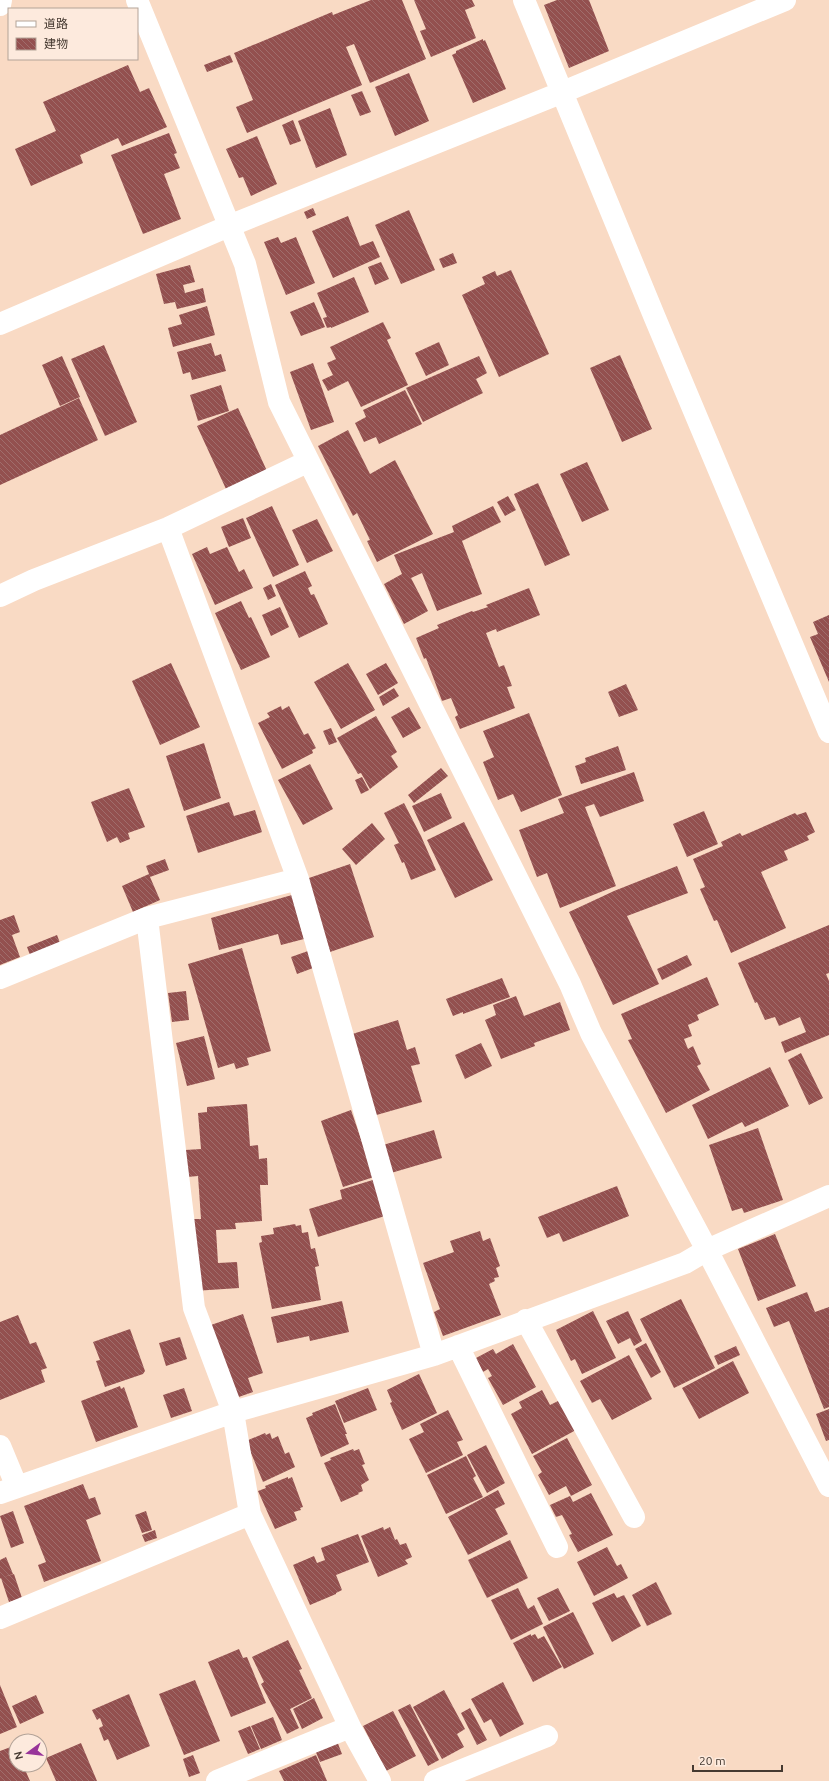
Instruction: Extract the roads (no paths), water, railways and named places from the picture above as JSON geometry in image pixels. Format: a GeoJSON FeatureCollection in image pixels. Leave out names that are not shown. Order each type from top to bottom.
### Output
{"type":"FeatureCollection","features":[{"type":"Feature","properties":{"kind":"street"},"geometry":{"type":"LineString","coordinates":[[0,5],[1,0]]}},
{"type":"Feature","properties":{"kind":"street"},"geometry":{"type":"LineString","coordinates":[[137,0],[245,264],[279,402],[307,462],[570,984],[592,1033],[707,1250],[829,1486]]}},
{"type":"Feature","properties":{"kind":"street"},"geometry":{"type":"LineString","coordinates":[[524,0],[829,732]]}},
{"type":"Feature","properties":{"kind":"street"},"geometry":{"type":"LineString","coordinates":[[0,324],[229,226],[562,92],[785,0]]}},
{"type":"Feature","properties":{"kind":"street"},"geometry":{"type":"LineString","coordinates":[[0,596],[34,580],[168,528],[307,462]]}},
{"type":"Feature","properties":{"kind":"street"},"geometry":{"type":"LineString","coordinates":[[168,528],[298,879],[434,1354]]}},
{"type":"Feature","properties":{"kind":"street"},"geometry":{"type":"LineString","coordinates":[[0,978],[147,918],[298,879]]}},
{"type":"Feature","properties":{"kind":"street"},"geometry":{"type":"LineString","coordinates":[[147,918],[194,1308],[233,1412],[250,1514],[350,1727],[380,1781]]}},
{"type":"Feature","properties":{"kind":"street"},"geometry":{"type":"LineString","coordinates":[[0,1446],[8,1490],[233,1412],[458,1346],[526,1320],[685,1264],[707,1250],[829,1196]]}},
{"type":"Feature","properties":{"kind":"street"},"geometry":{"type":"LineString","coordinates":[[526,1320],[634,1517]]}},
{"type":"Feature","properties":{"kind":"street"},"geometry":{"type":"LineString","coordinates":[[458,1346],[557,1547]]}},
{"type":"Feature","properties":{"kind":"street"},"geometry":{"type":"LineString","coordinates":[[0,1618],[250,1514]]}},
{"type":"Feature","properties":{"kind":"street"},"geometry":{"type":"LineString","coordinates":[[217,1781],[350,1727]]}},
{"type":"Feature","properties":{"kind":"street"},"geometry":{"type":"LineString","coordinates":[[435,1781],[547,1736]]}}]}
